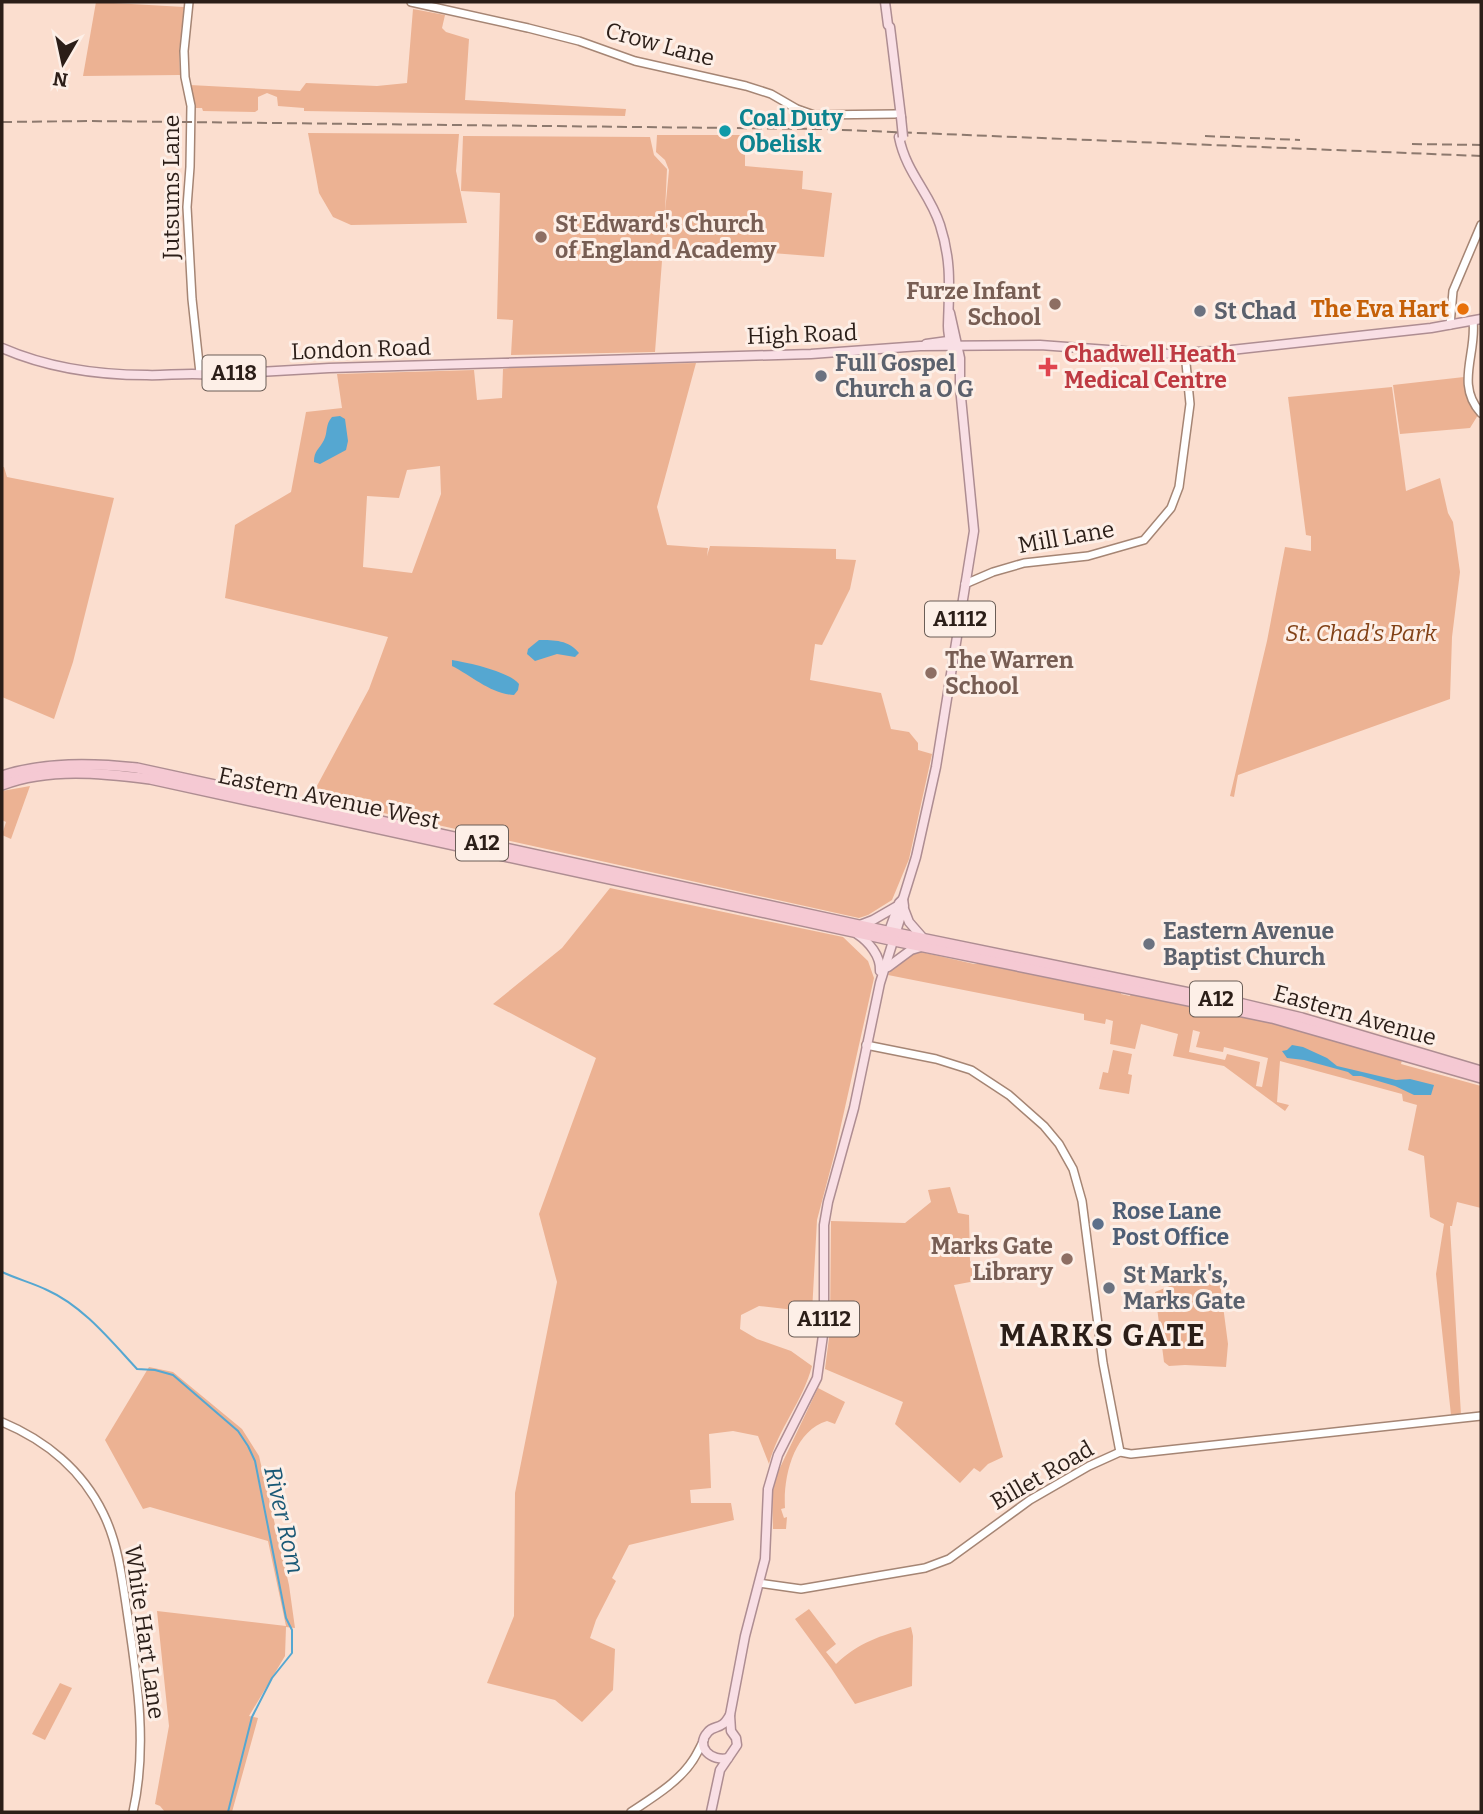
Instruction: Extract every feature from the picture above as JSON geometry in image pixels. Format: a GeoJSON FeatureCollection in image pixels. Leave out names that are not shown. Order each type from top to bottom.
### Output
{"type":"FeatureCollection","features":[{"type":"Feature","properties":{"kind":"highway","name":"Eastern Avenue West"},"geometry":{"type":"LineString","coordinates":[[2,776],[27,768],[56,765],[137,768],[796,911],[853,928]]}},
{"type":"Feature","properties":{"kind":"highway","name":"Eastern Avenue West"},"geometry":{"type":"LineString","coordinates":[[2,785],[63,773],[150,779],[890,936]]}},
{"type":"Feature","properties":{"kind":"highway","name":"A12"},"geometry":{"type":"LineString","coordinates":[[796,911],[890,936],[1012,962],[1033,970]]}},
{"type":"Feature","properties":{"kind":"highway","name":"Eastern Avenue"},"geometry":{"type":"LineString","coordinates":[[890,936],[1033,970],[1272,1018],[1481,1078]]}},
{"type":"Feature","properties":{"kind":"highway","name":"Eastern Avenue"},"geometry":{"type":"LineString","coordinates":[[926,944],[1137,981],[1267,1010],[1481,1071]]}},
{"type":"Feature","properties":{"kind":"main road","name":"A1112"},"geometry":{"type":"LineString","coordinates":[[711,1812],[720,1770],[737,1745],[731,1731],[730,1716],[745,1636],[766,1553],[768,1489],[778,1455],[802,1411],[819,1368],[824,1328],[824,1225],[828,1202],[854,1108],[890,936],[916,857],[936,767],[974,531],[960,358],[954,343],[950,313],[947,238],[943,220],[908,158],[901,137],[890,27],[884,2]]}},
{"type":"Feature","properties":{"kind":"main road","name":"High Road"},"geometry":{"type":"LineString","coordinates":[[684,358],[811,355],[920,346],[937,341],[1040,345],[1144,354],[1231,351],[1477,320]]}},
{"type":"Feature","properties":{"kind":"main road","name":"London Road"},"geometry":{"type":"LineString","coordinates":[[2,348],[39,361],[84,371],[145,376],[319,368],[684,358]]}},
{"type":"Feature","properties":{"kind":"main road"},"geometry":{"type":"LineString","coordinates":[[883,971],[869,945],[853,928],[902,903],[909,922],[926,944]]}},
{"type":"Feature","properties":{"kind":"main road","name":"A1112"},"geometry":{"type":"LineString","coordinates":[[883,971],[908,952],[926,944]]}},
{"type":"Feature","properties":{"kind":"main road"},"geometry":{"type":"LineString","coordinates":[[720,1770],[705,1749],[704,1739],[708,1732],[723,1724],[730,1716]]}},
{"type":"Feature","properties":{"kind":"main road"},"geometry":{"type":"LineString","coordinates":[[716,1727],[731,1731]]}},
{"type":"Feature","properties":{"kind":"main road"},"geometry":{"type":"LineString","coordinates":[[713,1758],[728,1758]]}},
{"type":"Feature","properties":{"kind":"street","name":"Jutsums Lane"},"geometry":{"type":"LineString","coordinates":[[188,2],[184,51],[185,77],[191,106],[187,207],[192,299],[200,373]]}},
{"type":"Feature","properties":{"kind":"street","name":"Crow Lane"},"geometry":{"type":"LineString","coordinates":[[411,2],[537,30],[579,41],[635,61],[746,86],[771,94],[791,106],[818,116],[898,116]]}},
{"type":"Feature","properties":{"kind":"street"},"geometry":{"type":"LineString","coordinates":[[1450,325],[1452,291],[1480,229]]}},
{"type":"Feature","properties":{"kind":"street"},"geometry":{"type":"LineString","coordinates":[[1477,320],[1468,365],[1469,389],[1481,414]]}},
{"type":"Feature","properties":{"kind":"street","name":"Mill Lane"},"geometry":{"type":"LineString","coordinates":[[965,584],[1024,563],[1065,560],[1120,549],[1144,540],[1156,528],[1175,501],[1184,463],[1190,404],[1185,353]]}},
{"type":"Feature","properties":{"kind":"street"},"geometry":{"type":"LineString","coordinates":[[866,1045],[952,1064],[985,1077],[1044,1126],[1063,1150],[1073,1168],[1082,1200],[1103,1363],[1120,1452]]}},
{"type":"Feature","properties":{"kind":"street","name":"Billet Road"},"geometry":{"type":"LineString","coordinates":[[759,1583],[801,1589],[925,1568],[949,1559],[1030,1500],[1089,1466],[1120,1452],[1131,1454],[1481,1416]]}},
{"type":"Feature","properties":{"kind":"street","name":"White Hart Lane"},"geometry":{"type":"LineString","coordinates":[[2,1422],[42,1443],[66,1463],[92,1494],[111,1532],[124,1594],[140,1704],[140,1756],[133,1812]]}},
{"type":"Feature","properties":{"kind":"street"},"geometry":{"type":"LineString","coordinates":[[631,1812],[663,1789],[692,1761],[704,1739]]}},
{"type":"Feature","properties":{"kind":"street"},"geometry":{"type":"LineString","coordinates":[[692,1761],[705,1756],[713,1758]]}},
{"type":"Feature","properties":{"kind":"green space"},"geometry":{"type":"Polygon","coordinates":[[[96,2],[184,7],[179,53],[180,75],[83,76],[96,2]]]}},
{"type":"Feature","properties":{"kind":"green space"},"geometry":{"type":"Polygon","coordinates":[[[413,9],[445,15],[442,28],[446,32],[469,39],[465,100],[626,109],[625,116],[304,111],[304,108],[278,106],[277,97],[267,93],[258,97],[258,110],[255,112],[203,111],[202,108],[194,108],[190,85],[300,91],[306,83],[377,86],[407,83],[413,9]]]}},
{"type":"Feature","properties":{"kind":"green space"},"geometry":{"type":"Polygon","coordinates":[[[308,133],[459,134],[456,171],[467,223],[351,225],[333,217],[319,193],[308,133]]]}},
{"type":"Feature","properties":{"kind":"green space","name":"St Edward's Church of England Academy"},"geometry":{"type":"Polygon","coordinates":[[[657,135],[754,135],[754,141],[745,141],[745,166],[803,171],[802,189],[832,193],[824,257],[663,248],[655,352],[511,355],[513,320],[497,319],[500,193],[461,191],[463,136],[650,137],[654,155],[667,169],[665,212],[669,170],[665,160],[656,152],[657,135]]]}},
{"type":"Feature","properties":{"kind":"green space"},"geometry":{"type":"Polygon","coordinates":[[[696,363],[657,507],[667,545],[708,548],[707,556],[710,546],[836,549],[836,559],[856,560],[850,589],[822,645],[815,644],[810,680],[881,693],[891,729],[909,732],[918,743],[918,750],[932,754],[909,859],[892,900],[859,918],[311,797],[369,689],[388,637],[225,598],[235,525],[291,492],[306,412],[342,408],[337,374],[474,370],[477,400],[502,398],[503,369],[696,363]],[[440,466],[407,470],[399,498],[367,496],[363,567],[412,573],[441,494],[440,466]]]}},
{"type":"Feature","properties":{"kind":"green space"},"geometry":{"type":"Polygon","coordinates":[[[1464,377],[1468,397],[1478,415],[1470,428],[1400,434],[1393,385],[1464,377]]]}},
{"type":"Feature","properties":{"kind":"green space","name":"St. Chad's Park"},"geometry":{"type":"Polygon","coordinates":[[[1392,387],[1406,491],[1440,478],[1448,513],[1453,522],[1460,572],[1452,637],[1450,699],[1238,775],[1234,797],[1230,796],[1267,641],[1285,547],[1311,551],[1311,536],[1306,535],[1288,397],[1392,387]]]}},
{"type":"Feature","properties":{"kind":"green space"},"geometry":{"type":"Polygon","coordinates":[[[2,467],[7,477],[114,498],[73,662],[54,719],[2,697],[2,467]]]}},
{"type":"Feature","properties":{"kind":"green space"},"geometry":{"type":"Polygon","coordinates":[[[30,786],[11,839],[2,835],[6,822],[2,820],[2,791],[30,786]]]}},
{"type":"Feature","properties":{"kind":"green space"},"geometry":{"type":"Polygon","coordinates":[[[610,888],[843,937],[868,961],[874,978],[817,1220],[812,1312],[759,1306],[741,1315],[740,1329],[757,1339],[791,1351],[812,1366],[808,1379],[778,1439],[769,1464],[758,1436],[733,1431],[709,1434],[711,1488],[690,1490],[691,1503],[731,1503],[734,1520],[629,1545],[612,1578],[616,1581],[590,1638],[615,1649],[613,1690],[582,1722],[555,1700],[487,1683],[514,1616],[515,1493],[557,1282],[539,1214],[596,1058],[493,1004],[562,948],[610,888]]]}},
{"type":"Feature","properties":{"kind":"green space"},"geometry":{"type":"Polygon","coordinates":[[[917,951],[1110,989],[1130,996],[1131,993],[1264,1021],[1402,1060],[1401,1064],[1481,1086],[1481,1208],[1457,1202],[1450,1226],[1461,1415],[1451,1415],[1436,1274],[1444,1224],[1430,1217],[1424,1156],[1408,1150],[1417,1105],[1403,1101],[1402,1094],[1280,1061],[1277,1102],[1289,1105],[1285,1111],[1224,1066],[1173,1056],[1178,1034],[1141,1024],[1135,1049],[1110,1044],[1113,1021],[1106,1019],[1105,1024],[1084,1020],[1084,1014],[888,975],[893,965],[917,951]],[[1193,1030],[1189,1052],[1225,1060],[1227,1054],[1260,1062],[1256,1086],[1262,1087],[1268,1058],[1224,1047],[1223,1052],[1196,1047],[1200,1032],[1193,1030]]]}},
{"type":"Feature","properties":{"kind":"green space"},"geometry":{"type":"Polygon","coordinates":[[[1113,1050],[1132,1054],[1128,1074],[1132,1075],[1129,1094],[1099,1089],[1103,1072],[1108,1073],[1113,1050]]]}},
{"type":"Feature","properties":{"kind":"green space"},"geometry":{"type":"Polygon","coordinates":[[[950,1187],[958,1213],[969,1215],[970,1261],[981,1280],[954,1285],[1003,1457],[988,1464],[980,1472],[974,1468],[960,1483],[895,1424],[903,1402],[825,1369],[830,1330],[831,1221],[905,1223],[931,1202],[928,1190],[950,1187]]]}},
{"type":"Feature","properties":{"kind":"green space"},"geometry":{"type":"Polygon","coordinates":[[[1214,1278],[1220,1283],[1228,1344],[1226,1367],[1169,1366],[1164,1362],[1155,1292],[1175,1284],[1214,1278]]]}},
{"type":"Feature","properties":{"kind":"green space"},"geometry":{"type":"Polygon","coordinates":[[[149,1367],[173,1372],[242,1429],[259,1456],[289,1585],[295,1628],[286,1627],[285,1656],[249,1716],[258,1718],[232,1812],[165,1812],[155,1804],[169,1726],[157,1611],[286,1626],[268,1541],[150,1507],[143,1509],[105,1440],[149,1367]]]}},
{"type":"Feature","properties":{"kind":"green space"},"geometry":{"type":"Polygon","coordinates":[[[818,1388],[845,1402],[835,1424],[827,1421],[816,1426],[799,1444],[786,1482],[785,1508],[781,1509],[784,1518],[787,1517],[786,1529],[773,1529],[772,1494],[776,1476],[818,1388]]]}},
{"type":"Feature","properties":{"kind":"green space"},"geometry":{"type":"Polygon","coordinates":[[[809,1609],[836,1644],[826,1652],[836,1664],[870,1641],[911,1627],[912,1686],[855,1704],[795,1619],[809,1609]]]}},
{"type":"Feature","properties":{"kind":"green space"},"geometry":{"type":"Polygon","coordinates":[[[60,1683],[72,1688],[45,1740],[32,1734],[60,1683]]]}},
{"type":"Feature","properties":{"kind":"water"},"geometry":{"type":"Polygon","coordinates":[[[340,416],[345,419],[348,441],[346,450],[320,464],[314,462],[330,420],[340,416]]]}},
{"type":"Feature","properties":{"kind":"water"},"geometry":{"type":"Polygon","coordinates":[[[539,640],[566,643],[579,653],[575,657],[557,654],[535,661],[527,654],[528,649],[539,640]]]}},
{"type":"Feature","properties":{"kind":"water"},"geometry":{"type":"Polygon","coordinates":[[[452,660],[506,675],[519,684],[518,690],[514,695],[490,688],[452,666],[452,660]]]}},
{"type":"Feature","properties":{"kind":"water"},"geometry":{"type":"Polygon","coordinates":[[[1292,1045],[1327,1058],[1337,1066],[1396,1080],[1410,1079],[1434,1085],[1431,1095],[1414,1095],[1395,1086],[1353,1076],[1348,1072],[1287,1058],[1282,1051],[1292,1045]]]}},
{"type":"Feature","properties":{"kind":"waterway","name":"River Rom"},"geometry":{"type":"LineString","coordinates":[[2,1272],[47,1290],[73,1305],[96,1325],[137,1369],[173,1375],[238,1431],[255,1461],[286,1618],[292,1630],[292,1653],[272,1678],[252,1717],[228,1812]]}},
{"type":"Feature","properties":{"kind":"railway"},"geometry":{"type":"LineString","coordinates":[[2,122],[820,129],[1481,156]]}},
{"type":"Feature","properties":{"kind":"railway"},"geometry":{"type":"LineString","coordinates":[[1205,136],[1300,140]]}},
{"type":"Feature","properties":{"kind":"railway"},"geometry":{"type":"LineString","coordinates":[[1412,144],[1481,145]]}},
{"type":"Feature","properties":{"kind":"place","name":"Coal Duty Obelisk"},"geometry":{"type":"Point","coordinates":[725,131]}},
{"type":"Feature","properties":{"kind":"place","name":"St Edward's Church of England Academy"},"geometry":{"type":"Point","coordinates":[541,237]}},
{"type":"Feature","properties":{"kind":"place","name":"Furze Infant School"},"geometry":{"type":"Point","coordinates":[1055,304]}},
{"type":"Feature","properties":{"kind":"place","name":"The Eva Hart"},"geometry":{"type":"Point","coordinates":[1463,309]}},
{"type":"Feature","properties":{"kind":"place","name":"St Chad"},"geometry":{"type":"Point","coordinates":[1200,311]}},
{"type":"Feature","properties":{"kind":"place","name":"Chadwell Heath Medical Centre"},"geometry":{"type":"Point","coordinates":[1048,367]}},
{"type":"Feature","properties":{"kind":"place","name":"Full Gospel Church a O G"},"geometry":{"type":"Point","coordinates":[821,376]}},
{"type":"Feature","properties":{"kind":"place","name":"The Warren School"},"geometry":{"type":"Point","coordinates":[931,673]}},
{"type":"Feature","properties":{"kind":"place","name":"Eastern Avenue Baptist Church"},"geometry":{"type":"Point","coordinates":[1149,944]}},
{"type":"Feature","properties":{"kind":"place","name":"Rose Lane Post Office"},"geometry":{"type":"Point","coordinates":[1098,1224]}},
{"type":"Feature","properties":{"kind":"place","name":"Marks Gate Library"},"geometry":{"type":"Point","coordinates":[1067,1259]}},
{"type":"Feature","properties":{"kind":"place","name":"St Mark's, Marks Gate"},"geometry":{"type":"Point","coordinates":[1109,1288]}},
{"type":"Feature","properties":{"kind":"district","name":"MARKS GATE"},"geometry":{"type":"Point","coordinates":[1103,1336]}}]}
